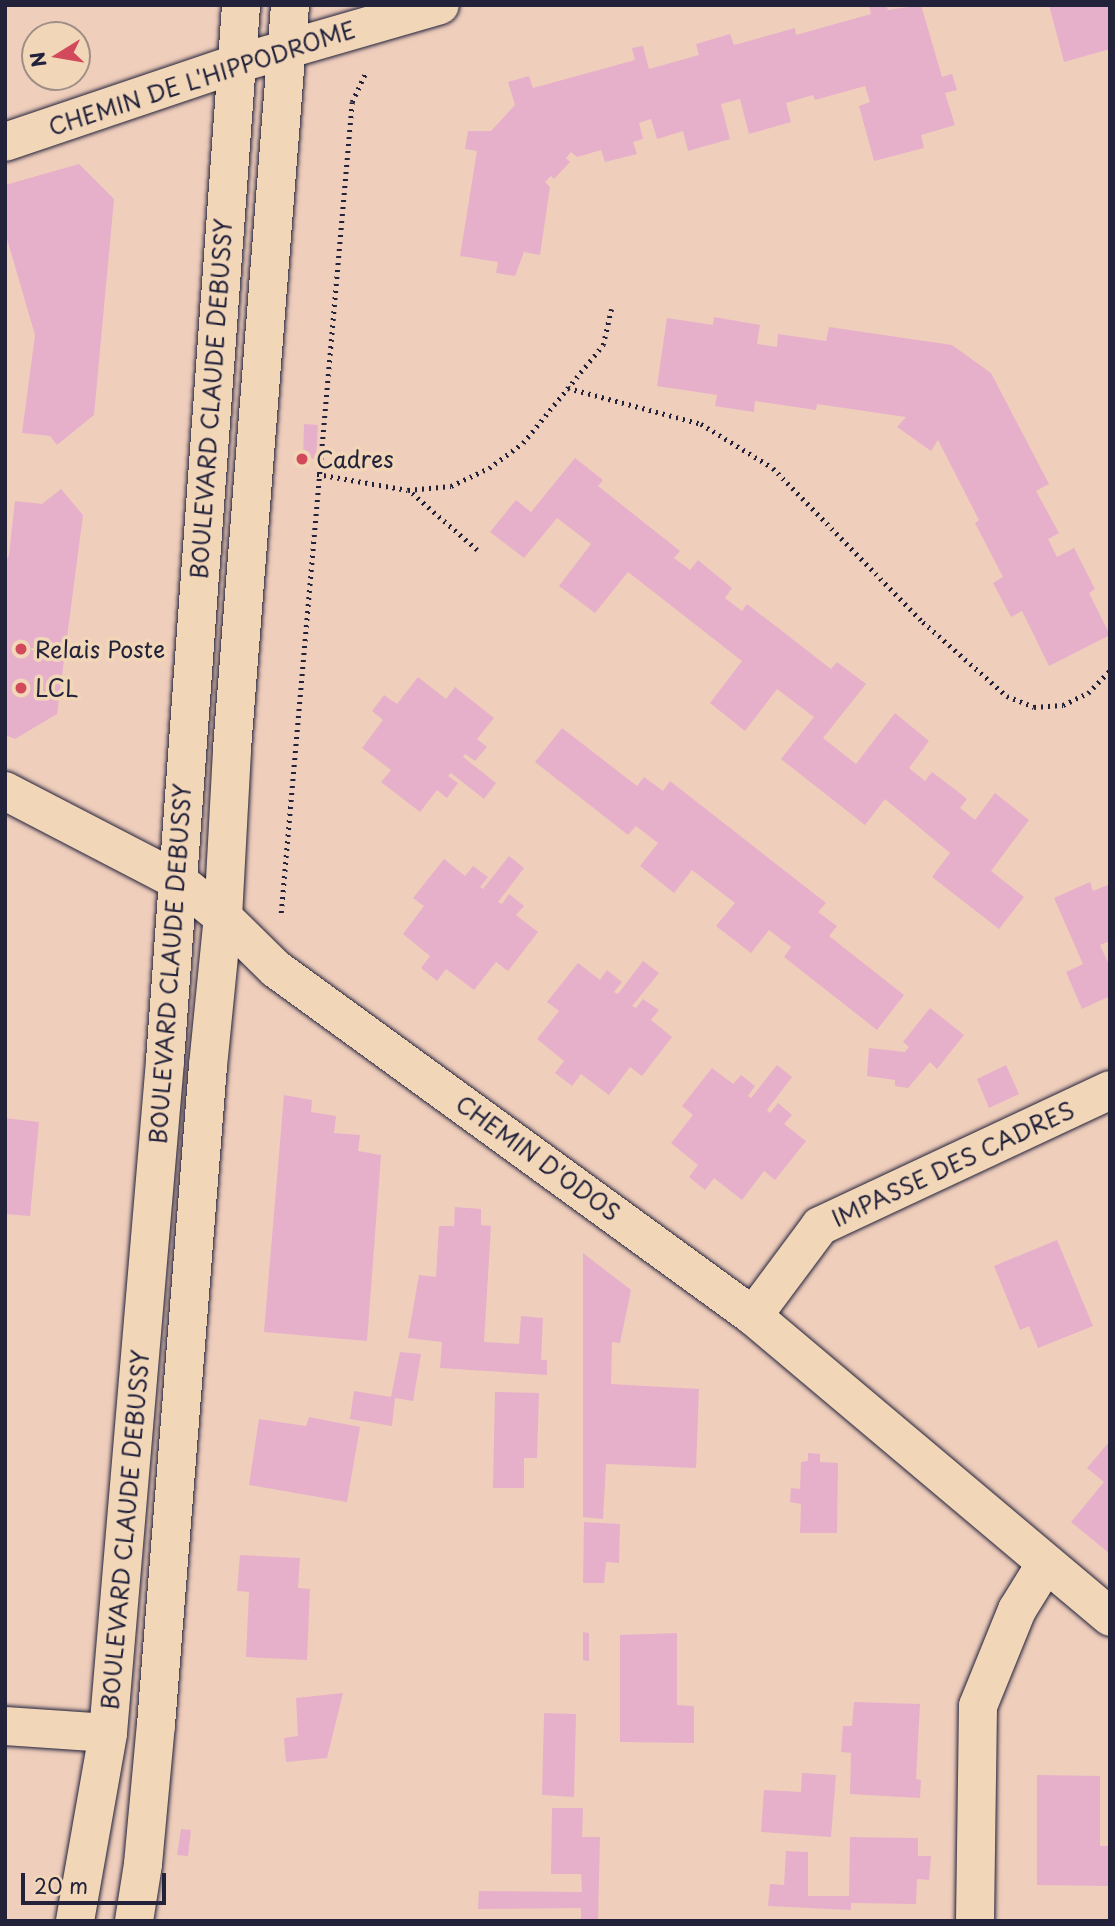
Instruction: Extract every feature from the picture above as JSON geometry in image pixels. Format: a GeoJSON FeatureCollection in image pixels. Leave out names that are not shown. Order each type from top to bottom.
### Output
{"type":"FeatureCollection","features":[{"type":"Feature","properties":{"kind":"main road","name":"BOULEVARD CLAUDE DEBUSSY"},"geometry":{"type":"LineString","coordinates":[[75,1921],[108,1733],[165,1061],[241,5]]}},
{"type":"Feature","properties":{"kind":"main road","name":"BOULEVARD CLAUDE DEBUSSY"},"geometry":{"type":"LineString","coordinates":[[134,1921],[143,1864],[155,1739],[208,1066],[223,917],[232,749],[290,5]]}},
{"type":"Feature","properties":{"kind":"main road","name":"CHEMIN DE L'HIPPODROME"},"geometry":{"type":"LineString","coordinates":[[5,142],[286,48],[440,5]]}},
{"type":"Feature","properties":{"kind":"main road","name":"CHEMIN D'ODOS"},"geometry":{"type":"LineString","coordinates":[[5,791],[177,880],[223,917],[276,969],[753,1315],[1110,1617]]}},
{"type":"Feature","properties":{"kind":"main road","name":"IMPASSE DES CADRES"},"geometry":{"type":"LineString","coordinates":[[753,1315],[820,1227],[1110,1090]]}},
{"type":"Feature","properties":{"kind":"main road"},"geometry":{"type":"LineString","coordinates":[[975,1921],[978,1706],[1017,1610],[1046,1563]]}},
{"type":"Feature","properties":{"kind":"main road"},"geometry":{"type":"LineString","coordinates":[[5,1726],[108,1733]]}},
{"type":"Feature","properties":{"kind":"path"},"geometry":{"type":"LineString","coordinates":[[276,969],[317,474],[352,102],[374,55],[369,24]]}},
{"type":"Feature","properties":{"kind":"path"},"geometry":{"type":"LineString","coordinates":[[317,474],[408,490],[451,486],[489,468],[523,443],[603,345],[611,309]]}},
{"type":"Feature","properties":{"kind":"path"},"geometry":{"type":"LineString","coordinates":[[568,388],[701,424],[773,468],[923,622],[1007,696],[1034,707],[1063,705],[1088,693],[1110,670]]}},
{"type":"Feature","properties":{"kind":"path"},"geometry":{"type":"LineString","coordinates":[[408,490],[477,550]]}},
{"type":"Feature","properties":{"kind":"building"},"geometry":{"type":"Polygon","coordinates":[[[869,5],[886,5],[888,10],[921,5],[942,77],[952,74],[957,90],[945,93],[955,125],[921,135],[924,148],[874,161],[859,106],[870,102],[865,86],[815,100],[813,95],[786,103],[791,122],[749,134],[740,99],[721,104],[730,139],[688,151],[683,131],[657,139],[651,119],[639,123],[643,139],[633,142],[637,154],[605,162],[601,150],[577,157],[571,152],[566,158],[570,162],[554,179],[551,176],[545,182],[550,187],[540,255],[524,252],[515,276],[496,273],[498,262],[460,256],[477,151],[465,149],[468,131],[491,131],[515,105],[508,82],[529,76],[533,88],[635,60],[632,48],[643,46],[649,69],[699,55],[696,44],[730,34],[734,45],[795,28],[796,35],[871,14],[869,5]]]}},
{"type":"Feature","properties":{"kind":"building"},"geometry":{"type":"Polygon","coordinates":[[[1049,5],[1110,5],[1110,49],[1064,62],[1049,5]]]}},
{"type":"Feature","properties":{"kind":"building"},"geometry":{"type":"Polygon","coordinates":[[[79,164],[114,199],[94,415],[57,445],[50,436],[22,433],[35,335],[5,232],[5,185],[79,164]]]}},
{"type":"Feature","properties":{"kind":"building"},"geometry":{"type":"Polygon","coordinates":[[[714,317],[760,325],[757,344],[777,347],[778,334],[826,341],[829,327],[952,345],[991,373],[1049,484],[1036,491],[1059,533],[1048,539],[1057,557],[1074,548],[1095,589],[1089,593],[1110,635],[1049,666],[1022,611],[1011,617],[993,583],[1003,577],[975,523],[979,520],[938,440],[931,451],[897,427],[906,417],[817,404],[816,410],[755,401],[754,412],[715,406],[717,395],[657,386],[667,318],[713,325],[714,317]]]}},
{"type":"Feature","properties":{"kind":"building"},"geometry":{"type":"Polygon","coordinates":[[[304,424],[318,425],[316,459],[303,458],[304,424]]]}},
{"type":"Feature","properties":{"kind":"building"},"geometry":{"type":"Polygon","coordinates":[[[575,458],[603,480],[598,486],[680,551],[674,558],[690,570],[698,560],[732,588],[725,598],[742,611],[747,604],[831,669],[837,662],[866,684],[823,738],[856,764],[895,713],[929,741],[909,768],[925,781],[932,772],[961,794],[967,799],[960,808],[975,820],[995,793],[1029,820],[991,871],[1024,897],[999,929],[932,877],[950,853],[885,799],[865,825],[781,759],[814,717],[777,689],[745,731],[710,703],[742,661],[628,572],[595,613],[559,586],[591,544],[557,518],[524,558],[490,532],[516,500],[531,512],[575,458]]]}},
{"type":"Feature","properties":{"kind":"building"},"geometry":{"type":"Polygon","coordinates":[[[61,489],[83,515],[57,714],[15,739],[5,735],[5,563],[9,555],[15,501],[42,504],[61,489]]]}},
{"type":"Feature","properties":{"kind":"building"},"geometry":{"type":"Polygon","coordinates":[[[418,677],[446,699],[455,687],[494,718],[477,739],[487,747],[475,761],[465,754],[463,757],[496,783],[484,799],[451,773],[448,776],[458,783],[447,798],[437,790],[420,812],[381,782],[391,770],[362,748],[383,720],[372,711],[384,695],[397,704],[418,677]]]}},
{"type":"Feature","properties":{"kind":"building"},"geometry":{"type":"Polygon","coordinates":[[[562,728],[637,786],[644,777],[663,791],[670,781],[826,903],[818,912],[837,926],[829,936],[904,995],[877,1030],[784,957],[791,947],[769,930],[751,953],[716,926],[735,903],[692,870],[674,893],[640,866],[658,843],[636,826],[628,835],[535,762],[562,728]]]}},
{"type":"Feature","properties":{"kind":"building"},"geometry":{"type":"Polygon","coordinates":[[[509,856],[524,868],[498,902],[502,904],[509,894],[524,906],[516,915],[538,932],[508,971],[496,962],[474,990],[446,969],[437,981],[421,968],[430,956],[403,934],[424,906],[413,898],[444,859],[465,876],[473,866],[488,877],[480,887],[483,889],[509,856]]]}},
{"type":"Feature","properties":{"kind":"building"},"geometry":{"type":"Polygon","coordinates":[[[1090,882],[1093,891],[1110,884],[1110,941],[1100,945],[1110,967],[1110,996],[1082,1009],[1066,972],[1083,964],[1054,898],[1090,882]]]}},
{"type":"Feature","properties":{"kind":"building"},"geometry":{"type":"Polygon","coordinates":[[[643,961],[659,973],[632,1006],[636,1008],[643,999],[659,1010],[651,1020],[672,1037],[642,1076],[630,1067],[609,1095],[581,1074],[572,1086],[555,1073],[564,1061],[537,1039],[559,1011],[547,1002],[578,963],[600,980],[607,970],[622,982],[614,992],[618,994],[643,961]]]}},
{"type":"Feature","properties":{"kind":"building"},"geometry":{"type":"Polygon","coordinates":[[[930,1008],[964,1035],[937,1069],[930,1062],[908,1088],[895,1086],[895,1080],[867,1076],[869,1048],[905,1052],[909,1047],[903,1042],[930,1008]]]}},
{"type":"Feature","properties":{"kind":"building"},"geometry":{"type":"Polygon","coordinates":[[[777,1065],[792,1077],[767,1110],[770,1113],[778,1103],[792,1115],[784,1124],[806,1141],[775,1180],[764,1171],[742,1200],[714,1178],[705,1190],[689,1177],[698,1165],[671,1143],[693,1115],[682,1106],[712,1068],[733,1084],[741,1075],[755,1086],[748,1096],[751,1098],[777,1065]]]}},
{"type":"Feature","properties":{"kind":"building"},"geometry":{"type":"Polygon","coordinates":[[[1006,1065],[1019,1094],[989,1108],[977,1079],[1006,1065]]]}},
{"type":"Feature","properties":{"kind":"building"},"geometry":{"type":"Polygon","coordinates":[[[284,1095],[312,1100],[311,1112],[336,1116],[334,1133],[360,1135],[358,1151],[381,1155],[367,1341],[264,1332],[284,1095]]]}},
{"type":"Feature","properties":{"kind":"building"},"geometry":{"type":"Polygon","coordinates":[[[5,1118],[39,1122],[30,1216],[5,1214],[5,1118]]]}},
{"type":"Feature","properties":{"kind":"building"},"geometry":{"type":"Polygon","coordinates":[[[455,1207],[481,1209],[481,1225],[491,1226],[484,1342],[519,1344],[521,1316],[543,1318],[541,1360],[547,1360],[547,1375],[440,1368],[442,1342],[408,1338],[419,1275],[436,1277],[439,1226],[454,1226],[455,1207]]]}},
{"type":"Feature","properties":{"kind":"building"},"geometry":{"type":"Polygon","coordinates":[[[1057,1240],[1093,1326],[1038,1348],[1029,1326],[1020,1330],[994,1266],[1057,1240]]]}},
{"type":"Feature","properties":{"kind":"building"},"geometry":{"type":"Polygon","coordinates":[[[583,1253],[631,1290],[620,1343],[612,1342],[611,1384],[699,1389],[696,1468],[606,1464],[603,1519],[583,1517],[583,1253]]]}},
{"type":"Feature","properties":{"kind":"building"},"geometry":{"type":"Polygon","coordinates":[[[400,1352],[421,1354],[413,1401],[395,1398],[392,1426],[350,1419],[354,1391],[391,1397],[400,1352]]]}},
{"type":"Feature","properties":{"kind":"building"},"geometry":{"type":"Polygon","coordinates":[[[495,1392],[539,1393],[537,1458],[524,1458],[524,1488],[493,1488],[495,1392]]]}},
{"type":"Feature","properties":{"kind":"building"},"geometry":{"type":"Polygon","coordinates":[[[309,1417],[360,1427],[347,1502],[249,1485],[259,1419],[306,1426],[309,1417]]]}},
{"type":"Feature","properties":{"kind":"building"},"geometry":{"type":"Polygon","coordinates":[[[1110,1441],[1110,1554],[1071,1522],[1104,1482],[1087,1468],[1110,1441]]]}},
{"type":"Feature","properties":{"kind":"building"},"geometry":{"type":"Polygon","coordinates":[[[808,1453],[820,1454],[820,1462],[838,1463],[837,1533],[800,1533],[801,1504],[790,1502],[791,1488],[800,1489],[801,1462],[808,1461],[808,1453]]]}},
{"type":"Feature","properties":{"kind":"building"},"geometry":{"type":"Polygon","coordinates":[[[584,1522],[620,1524],[619,1563],[606,1562],[604,1583],[583,1583],[584,1522]]]}},
{"type":"Feature","properties":{"kind":"building"},"geometry":{"type":"Polygon","coordinates":[[[240,1555],[300,1558],[298,1588],[310,1589],[307,1660],[246,1657],[249,1592],[237,1591],[240,1555]]]}},
{"type":"Feature","properties":{"kind":"building"},"geometry":{"type":"Polygon","coordinates":[[[583,1632],[589,1633],[589,1661],[583,1660],[583,1632]]]}},
{"type":"Feature","properties":{"kind":"building"},"geometry":{"type":"Polygon","coordinates":[[[677,1633],[677,1705],[694,1706],[694,1743],[620,1742],[620,1635],[677,1633]]]}},
{"type":"Feature","properties":{"kind":"building"},"geometry":{"type":"Polygon","coordinates":[[[343,1693],[327,1758],[286,1762],[284,1738],[298,1736],[296,1698],[343,1693]]]}},
{"type":"Feature","properties":{"kind":"building"},"geometry":{"type":"Polygon","coordinates":[[[854,1702],[920,1704],[916,1779],[921,1780],[920,1798],[850,1794],[851,1753],[841,1752],[843,1726],[852,1726],[854,1702]]]}},
{"type":"Feature","properties":{"kind":"building"},"geometry":{"type":"Polygon","coordinates":[[[544,1713],[576,1714],[574,1797],[542,1795],[544,1713]]]}},
{"type":"Feature","properties":{"kind":"building"},"geometry":{"type":"Polygon","coordinates":[[[802,1773],[836,1775],[831,1837],[761,1832],[764,1790],[801,1792],[802,1773]]]}},
{"type":"Feature","properties":{"kind":"building"},"geometry":{"type":"Polygon","coordinates":[[[1037,1775],[1100,1776],[1100,1846],[1110,1846],[1110,1886],[1037,1885],[1037,1775]]]}},
{"type":"Feature","properties":{"kind":"building"},"geometry":{"type":"Polygon","coordinates":[[[552,1808],[583,1808],[582,1837],[600,1837],[598,1921],[581,1921],[581,1908],[478,1909],[479,1891],[582,1892],[581,1874],[551,1874],[552,1808]]]}},
{"type":"Feature","properties":{"kind":"building"},"geometry":{"type":"Polygon","coordinates":[[[181,1829],[191,1830],[188,1856],[177,1855],[181,1829]]]}},
{"type":"Feature","properties":{"kind":"building"},"geometry":{"type":"Polygon","coordinates":[[[850,1837],[918,1838],[918,1856],[931,1856],[929,1880],[917,1879],[916,1904],[851,1903],[851,1910],[768,1906],[770,1884],[784,1885],[786,1851],[808,1852],[808,1896],[849,1896],[850,1837]]]}},
{"type":"Feature","properties":{"kind":"place","name":"Cadres"},"geometry":{"type":"Point","coordinates":[302,459]}},
{"type":"Feature","properties":{"kind":"place","name":"Relais Poste"},"geometry":{"type":"Point","coordinates":[21,649]}},
{"type":"Feature","properties":{"kind":"place","name":"LCL"},"geometry":{"type":"Point","coordinates":[21,688]}}]}
